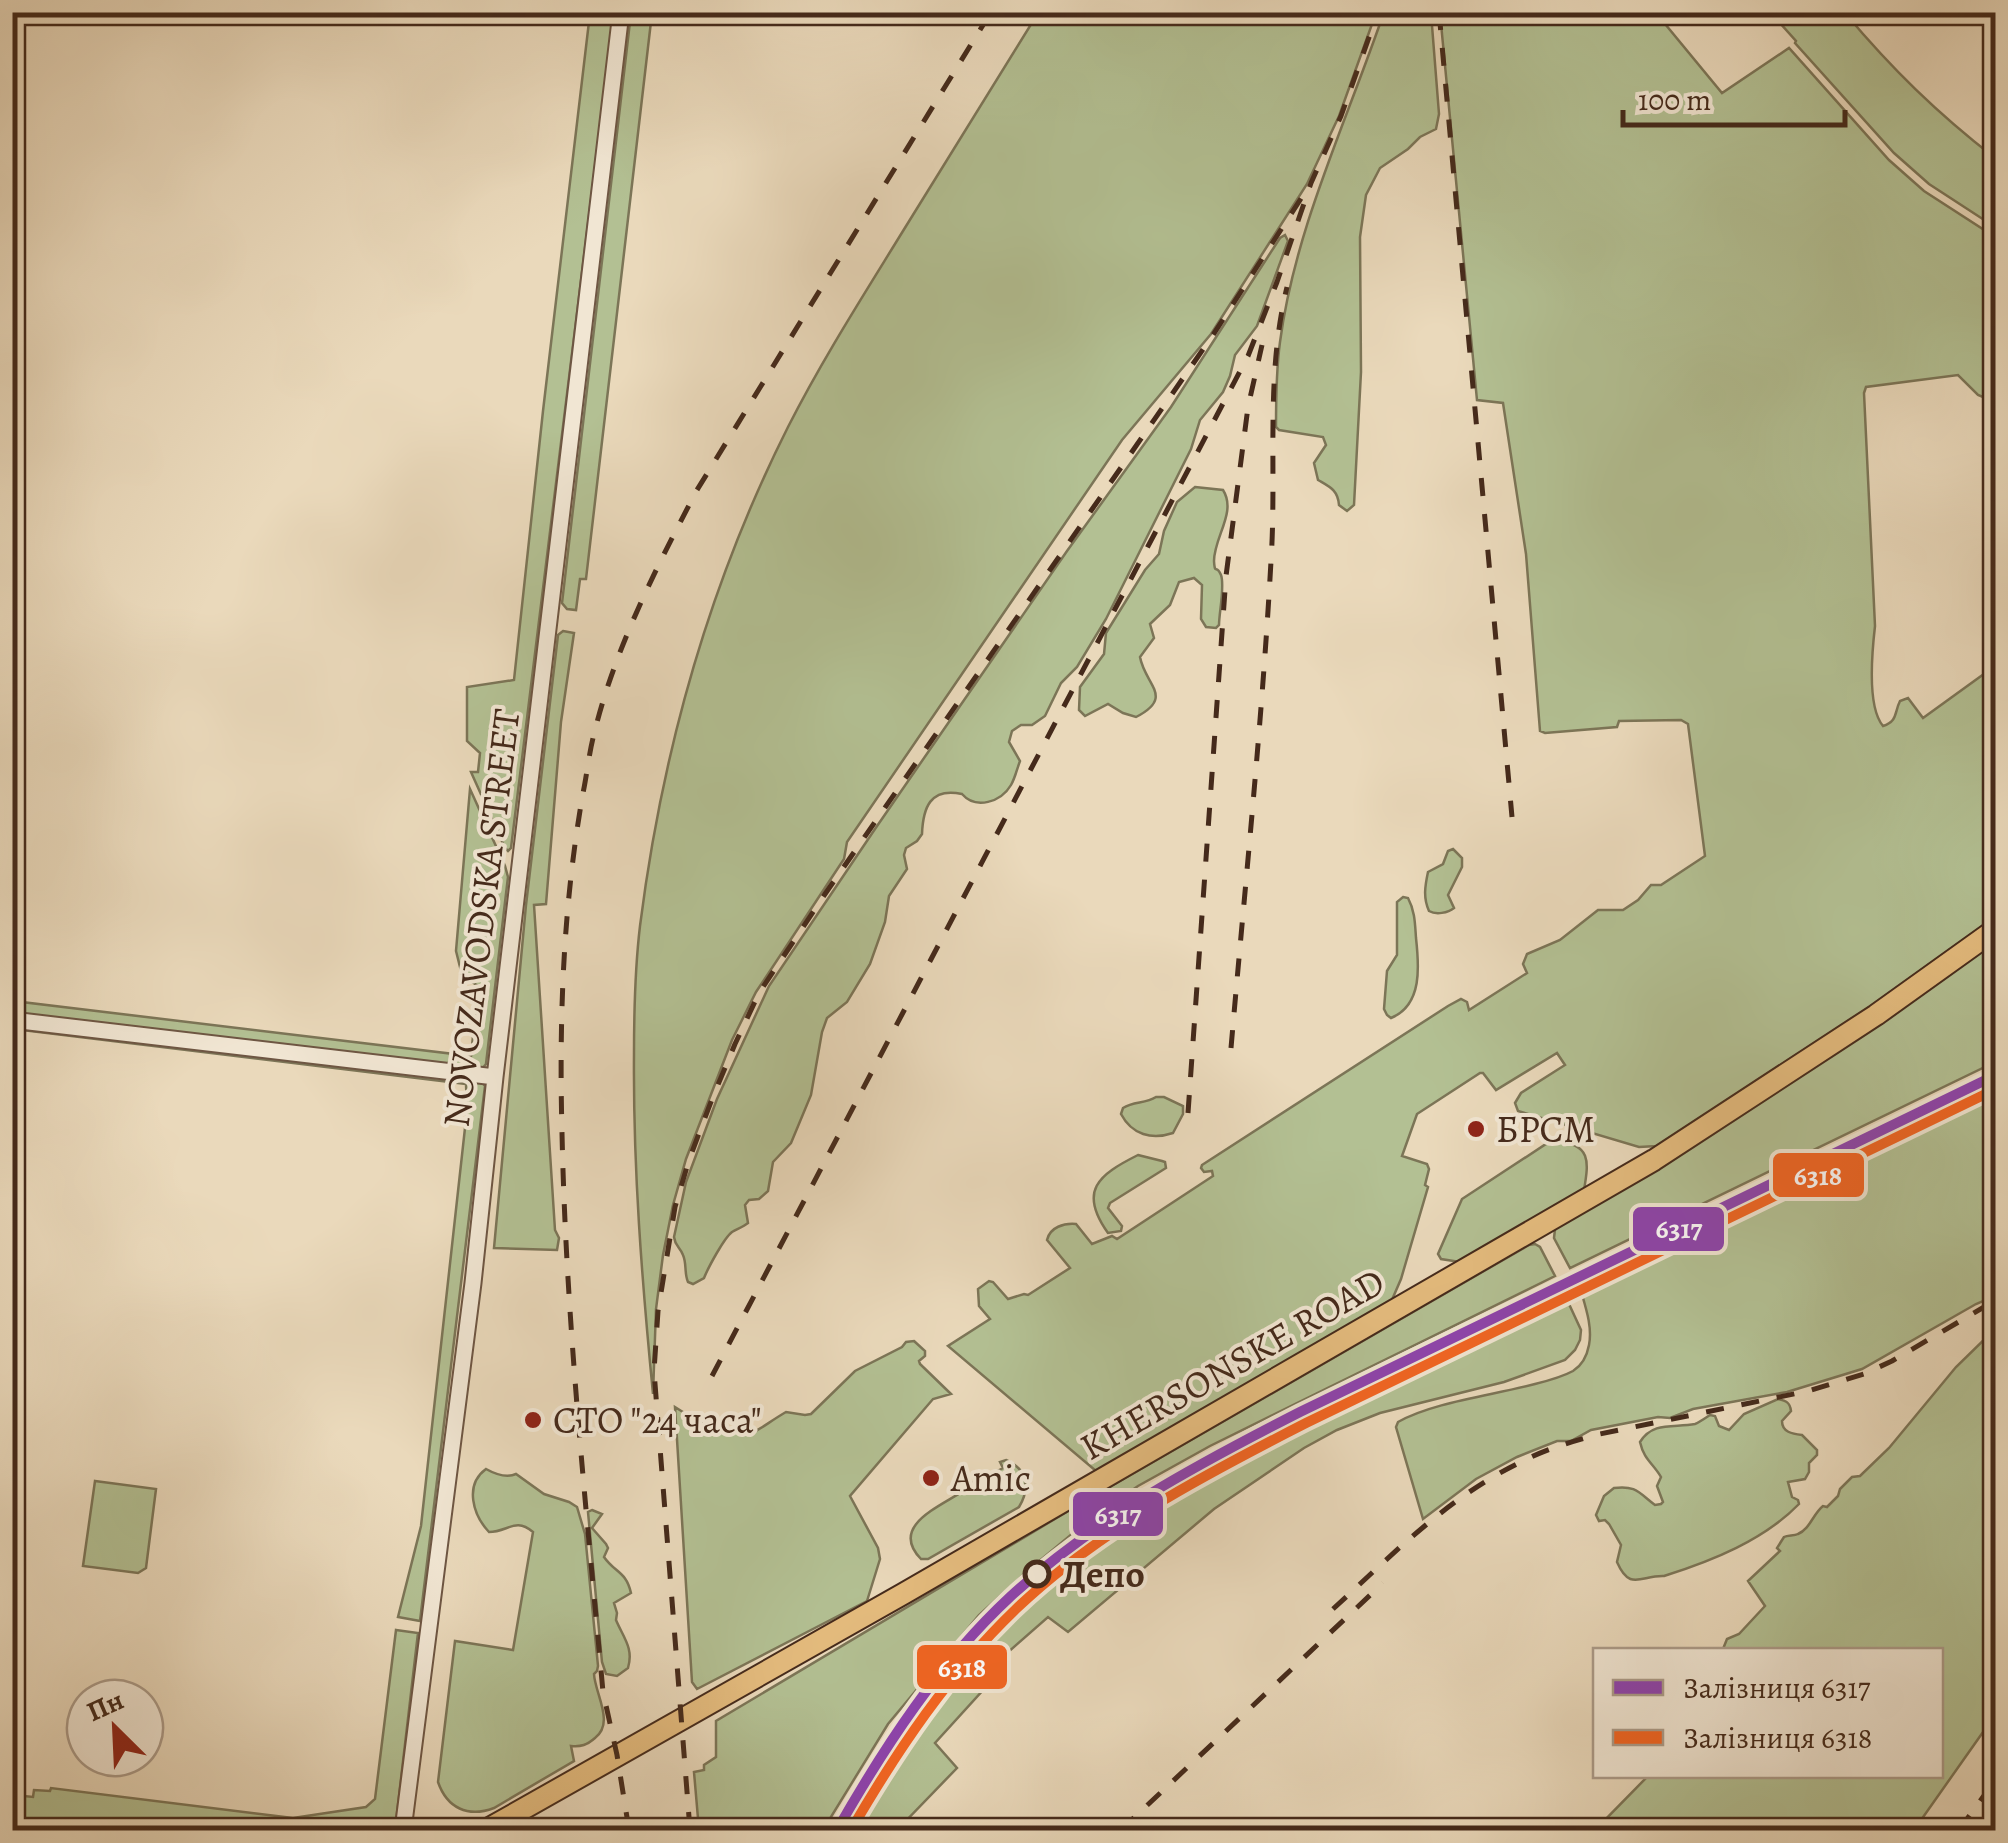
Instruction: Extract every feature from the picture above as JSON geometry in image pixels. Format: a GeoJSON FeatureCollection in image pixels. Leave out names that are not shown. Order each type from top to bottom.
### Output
{"type":"FeatureCollection","features":[{"type":"Feature","properties":{"kind":"main road","name":"KHERSONSKE ROAD"},"geometry":{"type":"LineString","coordinates":[[486,1830],[1654,1160],[1876,1015],[1996,929]]}},
{"type":"Feature","properties":{"kind":"street","name":"NOVOZAVODSKA STREET"},"geometry":{"type":"LineString","coordinates":[[403,1830],[473,1283],[621,12]]}},
{"type":"Feature","properties":{"kind":"street"},"geometry":{"type":"LineString","coordinates":[[12,1020],[495,1077]]}},
{"type":"Feature","properties":{"kind":"green space"},"geometry":{"type":"Polygon","coordinates":[[[1384,12],[1431,13],[1439,114],[1436,129],[1380,168],[1366,195],[1360,237],[1361,372],[1354,505],[1347,511],[1339,505],[1333,490],[1318,480],[1314,463],[1326,445],[1323,437],[1276,427],[1278,364],[1297,258],[1384,12]]]}},
{"type":"Feature","properties":{"kind":"green space"},"geometry":{"type":"Polygon","coordinates":[[[590,13],[614,13],[508,851],[471,772],[478,772],[480,753],[467,741],[467,687],[514,680],[590,13]]]}},
{"type":"Feature","properties":{"kind":"green space"},"geometry":{"type":"Polygon","coordinates":[[[631,13],[652,13],[586,579],[580,579],[576,610],[567,609],[562,603],[631,13]]]}},
{"type":"Feature","properties":{"kind":"green space"},"geometry":{"type":"Polygon","coordinates":[[[1038,13],[1376,13],[1339,116],[1307,184],[1211,334],[1122,440],[847,842],[844,859],[756,992],[732,1040],[686,1159],[673,1205],[656,1309],[653,1394],[637,1182],[636,974],[661,797],[693,670],[735,547],[801,402],[1038,13]]]}},
{"type":"Feature","properties":{"kind":"green space"},"geometry":{"type":"Polygon","coordinates":[[[1440,13],[1656,13],[1722,93],[1789,48],[1889,160],[1924,191],[1995,237],[1995,395],[1988,399],[1978,395],[1958,375],[1866,387],[1864,393],[1875,706],[1883,726],[1893,719],[1900,701],[1908,698],[1923,718],[1995,666],[1995,917],[1868,1008],[1657,1146],[1639,1147],[1518,1111],[1515,1103],[1521,1093],[1565,1065],[1557,1053],[1496,1090],[1480,1073],[1417,1114],[1402,1156],[1427,1164],[1428,1187],[1391,1302],[1096,1471],[948,1346],[990,1319],[979,1306],[978,1289],[989,1281],[1008,1299],[1028,1295],[1070,1268],[1047,1240],[1054,1229],[1076,1224],[1092,1244],[1112,1236],[1117,1239],[1213,1176],[1212,1171],[1204,1172],[1202,1165],[1448,1006],[1461,999],[1467,1002],[1469,1010],[1527,973],[1523,964],[1527,954],[1560,940],[1598,910],[1623,910],[1651,885],[1661,885],[1705,856],[1688,724],[1681,720],[1619,721],[1617,727],[1540,731],[1526,554],[1503,403],[1477,400],[1440,13]]]}},
{"type":"Feature","properties":{"kind":"green space"},"geometry":{"type":"Polygon","coordinates":[[[1771,13],[1845,13],[1916,90],[1995,158],[1995,227],[1929,184],[1894,153],[1771,13]]]}},
{"type":"Feature","properties":{"kind":"green space"},"geometry":{"type":"Polygon","coordinates":[[[1285,235],[1288,241],[1257,326],[1235,355],[1223,392],[1200,420],[1191,449],[1106,619],[1077,667],[1061,683],[1045,716],[1012,731],[1009,742],[1020,761],[1007,791],[981,803],[951,793],[930,802],[922,834],[906,848],[907,869],[889,896],[885,922],[870,964],[847,1002],[827,1018],[811,1095],[791,1143],[773,1162],[768,1191],[745,1205],[748,1223],[729,1235],[704,1278],[693,1284],[688,1282],[684,1258],[674,1237],[686,1182],[717,1099],[769,986],[1067,551],[1171,407],[1285,235]]]}},
{"type":"Feature","properties":{"kind":"green space"},"geometry":{"type":"Polygon","coordinates":[[[1195,487],[1223,490],[1227,498],[1214,561],[1222,580],[1219,625],[1206,627],[1201,619],[1202,585],[1194,578],[1179,582],[1170,605],[1150,624],[1154,638],[1140,657],[1154,690],[1154,703],[1136,717],[1108,704],[1085,716],[1079,710],[1080,687],[1104,654],[1106,633],[1159,554],[1177,502],[1195,487]]]}},
{"type":"Feature","properties":{"kind":"green space"},"geometry":{"type":"Polygon","coordinates":[[[563,631],[574,633],[561,722],[546,904],[534,905],[555,1230],[559,1238],[557,1250],[494,1248],[526,905],[558,635],[563,631]]]}},
{"type":"Feature","properties":{"kind":"green space"},"geometry":{"type":"Polygon","coordinates":[[[470,789],[508,877],[486,1064],[482,1069],[13,1015],[13,1001],[471,1056],[478,986],[462,975],[456,951],[470,789]]]}},
{"type":"Feature","properties":{"kind":"green space"},"geometry":{"type":"Polygon","coordinates":[[[1453,849],[1462,858],[1462,867],[1448,895],[1454,908],[1442,913],[1429,911],[1425,897],[1428,872],[1443,864],[1448,851],[1453,849]]]}},
{"type":"Feature","properties":{"kind":"green space"},"geometry":{"type":"Polygon","coordinates":[[[1408,898],[1413,913],[1417,983],[1409,1004],[1391,1018],[1384,1009],[1387,971],[1397,955],[1397,902],[1408,898]]]}},
{"type":"Feature","properties":{"kind":"green space"},"geometry":{"type":"Polygon","coordinates":[[[1995,941],[1995,1062],[1570,1268],[1554,1238],[1555,1229],[1995,941]]]}},
{"type":"Feature","properties":{"kind":"green space"},"geometry":{"type":"Polygon","coordinates":[[[13,1024],[483,1083],[420,1621],[398,1617],[421,1526],[467,1110],[466,1084],[13,1029],[13,1024]]]}},
{"type":"Feature","properties":{"kind":"green space"},"geometry":{"type":"Polygon","coordinates":[[[1995,1081],[1995,1296],[1862,1369],[1787,1392],[1693,1409],[1670,1418],[1591,1430],[1571,1441],[1557,1441],[1476,1479],[1423,1519],[1396,1427],[1398,1422],[1429,1409],[1540,1383],[1573,1371],[1585,1357],[1590,1337],[1579,1284],[1995,1081]]]}},
{"type":"Feature","properties":{"kind":"green space"},"geometry":{"type":"Polygon","coordinates":[[[1156,1097],[1183,1106],[1173,1133],[1143,1134],[1121,1114],[1127,1106],[1156,1097]]]}},
{"type":"Feature","properties":{"kind":"green space"},"geometry":{"type":"Polygon","coordinates":[[[1556,1141],[1582,1150],[1587,1163],[1584,1190],[1460,1262],[1441,1259],[1438,1254],[1462,1199],[1556,1141]]]}},
{"type":"Feature","properties":{"kind":"green space"},"geometry":{"type":"Polygon","coordinates":[[[1138,1155],[1165,1162],[1166,1168],[1110,1203],[1108,1208],[1122,1226],[1121,1231],[1108,1233],[1094,1206],[1097,1186],[1112,1170],[1138,1155]]]}},
{"type":"Feature","properties":{"kind":"green space"},"geometry":{"type":"Polygon","coordinates":[[[1535,1244],[1555,1276],[1210,1446],[1138,1486],[1090,1519],[979,1615],[888,1724],[823,1830],[699,1830],[694,1772],[704,1770],[704,1765],[716,1757],[716,1721],[1075,1507],[1535,1244]]]}},
{"type":"Feature","properties":{"kind":"green space"},"geometry":{"type":"Polygon","coordinates":[[[1563,1291],[1581,1330],[1575,1350],[1565,1360],[1504,1382],[1380,1413],[1304,1448],[1214,1509],[1068,1632],[1048,1617],[989,1669],[994,1678],[935,1743],[957,1768],[897,1830],[853,1830],[903,1747],[959,1668],[1025,1595],[1078,1551],[1163,1492],[1222,1459],[1563,1291]]]}},
{"type":"Feature","properties":{"kind":"green space"},"geometry":{"type":"Polygon","coordinates":[[[1995,1329],[1995,1715],[1914,1830],[1595,1830],[1646,1778],[1943,1778],[1943,1648],[1723,1648],[1727,1639],[1739,1634],[1765,1606],[1748,1581],[1780,1551],[1777,1548],[1784,1537],[1802,1532],[1852,1477],[1860,1476],[1889,1448],[1956,1367],[1995,1329]]]}},
{"type":"Feature","properties":{"kind":"green space"},"geometry":{"type":"Polygon","coordinates":[[[914,1341],[925,1351],[920,1364],[951,1394],[933,1399],[850,1496],[880,1559],[867,1601],[697,1689],[692,1682],[675,1407],[702,1424],[707,1418],[735,1431],[750,1433],[786,1412],[811,1414],[855,1371],[914,1341]]]}},
{"type":"Feature","properties":{"kind":"green space"},"geometry":{"type":"Polygon","coordinates":[[[1778,1399],[1787,1402],[1791,1411],[1782,1421],[1784,1428],[1802,1435],[1817,1450],[1805,1479],[1788,1482],[1792,1497],[1799,1504],[1754,1539],[1719,1556],[1664,1576],[1637,1580],[1627,1577],[1617,1562],[1621,1545],[1609,1524],[1599,1521],[1596,1515],[1604,1496],[1614,1488],[1632,1489],[1655,1505],[1663,1502],[1657,1486],[1661,1477],[1640,1442],[1645,1435],[1658,1428],[1695,1424],[1710,1415],[1715,1416],[1719,1426],[1729,1430],[1744,1414],[1778,1399]]]}},
{"type":"Feature","properties":{"kind":"green space"},"geometry":{"type":"Polygon","coordinates":[[[1006,1460],[1019,1469],[1025,1480],[1019,1507],[928,1559],[921,1559],[912,1546],[911,1535],[916,1525],[970,1486],[980,1473],[984,1478],[1003,1468],[1000,1462],[1006,1460]]]}},
{"type":"Feature","properties":{"kind":"green space"},"geometry":{"type":"Polygon","coordinates":[[[486,1469],[501,1475],[516,1474],[544,1494],[577,1507],[585,1534],[598,1666],[594,1674],[604,1716],[601,1732],[595,1738],[584,1745],[571,1746],[574,1761],[494,1808],[476,1812],[453,1804],[438,1782],[455,1641],[513,1650],[533,1532],[516,1525],[489,1532],[483,1525],[475,1509],[473,1491],[486,1469]]]}},
{"type":"Feature","properties":{"kind":"green space"},"geometry":{"type":"Polygon","coordinates":[[[95,1481],[156,1489],[146,1568],[138,1573],[83,1566],[95,1481]]]}},
{"type":"Feature","properties":{"kind":"green space"},"geometry":{"type":"Polygon","coordinates":[[[588,1512],[602,1514],[592,1528],[608,1548],[604,1557],[623,1576],[631,1593],[614,1603],[616,1620],[630,1654],[628,1668],[617,1676],[606,1674],[602,1662],[588,1512]]]}},
{"type":"Feature","properties":{"kind":"green space"},"geometry":{"type":"Polygon","coordinates":[[[396,1630],[418,1633],[395,1830],[57,1830],[13,1825],[13,1795],[33,1797],[34,1790],[51,1788],[293,1818],[366,1807],[375,1799],[396,1630]]]}},
{"type":"Feature","properties":{"kind":"railway"},"geometry":{"type":"LineString","coordinates":[[629,1830],[603,1692],[564,1203],[564,963],[576,835],[591,749],[625,640],[697,490],[991,12]]}},
{"type":"Feature","properties":{"kind":"railway"},"geometry":{"type":"LineString","coordinates":[[712,1376],[1248,356],[1378,12]]}},
{"type":"Feature","properties":{"kind":"railway"},"geometry":{"type":"LineString","coordinates":[[1439,12],[1512,817]]}},
{"type":"Feature","properties":{"kind":"railway"},"geometry":{"type":"LineString","coordinates":[[690,1830],[654,1371],[658,1311],[675,1207],[689,1160],[759,993],[1213,335],[1311,183]]}},
{"type":"Feature","properties":{"kind":"railway"},"geometry":{"type":"LineString","coordinates":[[1231,1048],[1267,622],[1276,355],[1287,287]]}},
{"type":"Feature","properties":{"kind":"railway"},"geometry":{"type":"LineString","coordinates":[[1188,1113],[1226,576],[1248,407],[1262,345]]}},
{"type":"Feature","properties":{"kind":"railway"},"geometry":{"type":"LineString","coordinates":[[1333,1609],[1445,1510],[1530,1457],[1600,1434],[1808,1391],[1864,1374],[1996,1300]]}},
{"type":"Feature","properties":{"kind":"railway"},"geometry":{"type":"LineString","coordinates":[[1121,1830],[1383,1583]]}},
{"type":"Feature","properties":{"kind":"railway"},"geometry":{"type":"LineString","coordinates":[[1959,1830],[1996,1779]]}},
{"type":"Feature","properties":{"kind":"railway"},"geometry":{"type":"LineString","coordinates":[[1990,1830],[1996,1823]]}},
{"type":"Feature","properties":{"kind":"rail line","name":"6317"},"geometry":{"type":"LineString","coordinates":[[837,1830],[894,1737],[960,1649],[1010,1597],[1112,1518],[1300,1412],[1996,1075]]}},
{"type":"Feature","properties":{"kind":"rail line","name":"6318"},"geometry":{"type":"LineString","coordinates":[[851,1830],[906,1742],[968,1659],[1048,1580],[1117,1529],[1191,1484],[1306,1423],[1996,1089]]}},
{"type":"Feature","properties":{"kind":"place","name":"БРСМ"},"geometry":{"type":"Point","coordinates":[1476,1129]}},
{"type":"Feature","properties":{"kind":"place","name":"СТО \"24 часа\""},"geometry":{"type":"Point","coordinates":[533,1420]}},
{"type":"Feature","properties":{"kind":"place","name":"Amic"},"geometry":{"type":"Point","coordinates":[931,1478]}},
{"type":"Feature","properties":{"kind":"place","name":"Депо"},"geometry":{"type":"Point","coordinates":[1037,1574]}}]}
